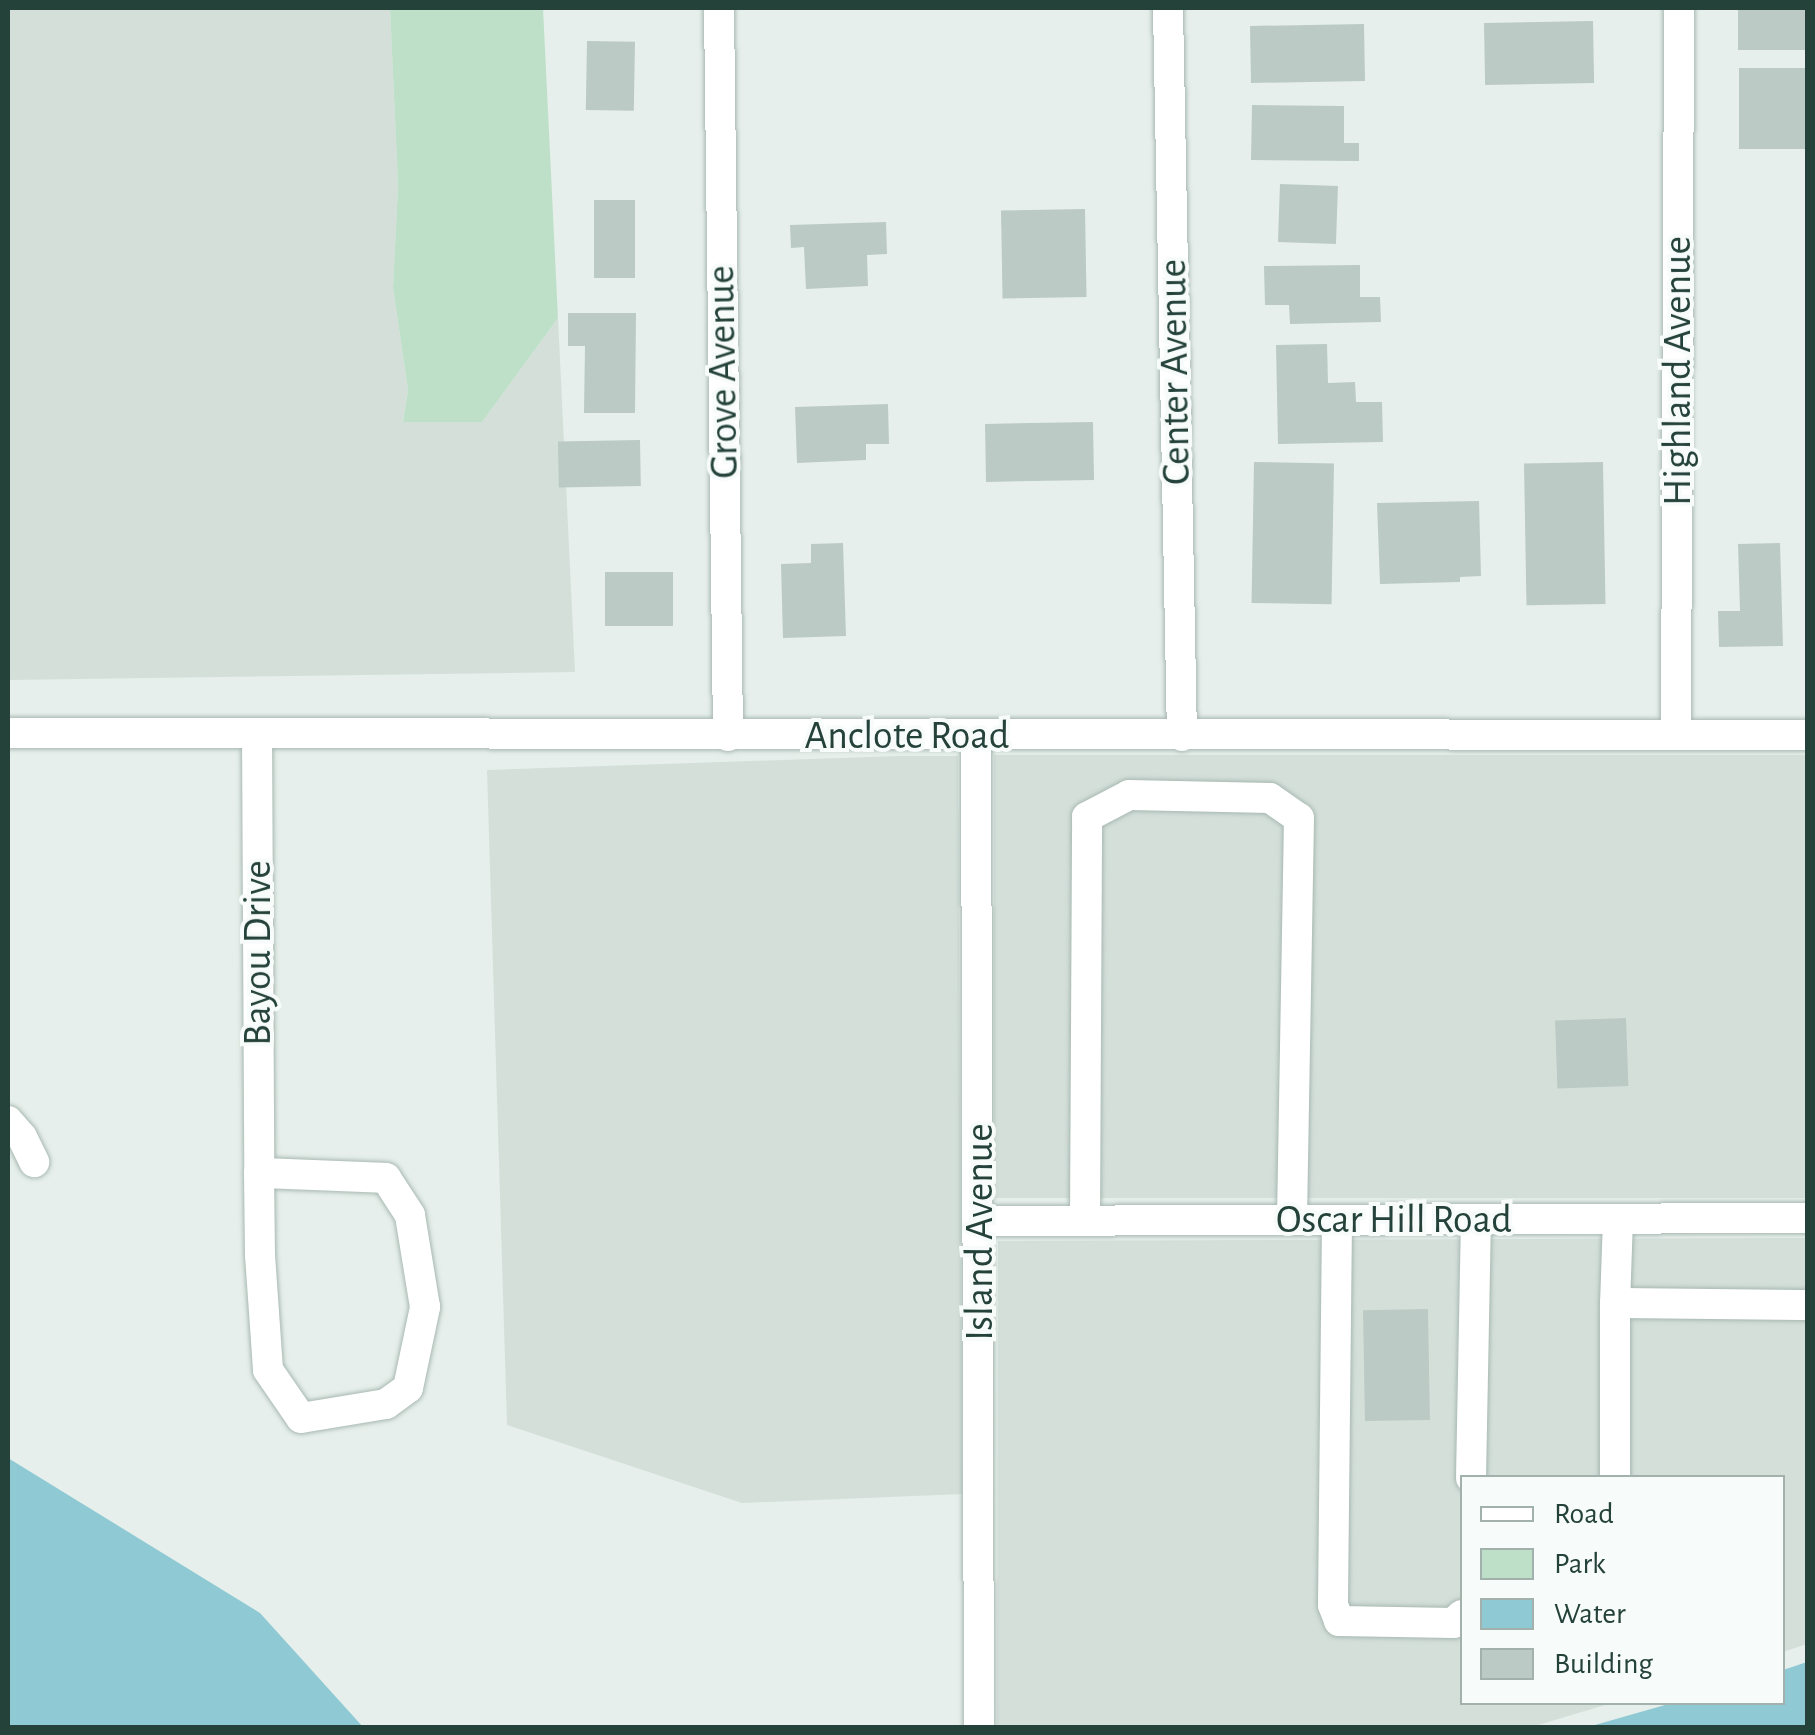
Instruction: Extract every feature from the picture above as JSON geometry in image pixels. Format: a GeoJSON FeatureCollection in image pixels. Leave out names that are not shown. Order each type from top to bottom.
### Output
{"type":"FeatureCollection","features":[{"type":"Feature","properties":{"kind":"street","name":"Grove Avenue"},"geometry":{"type":"LineString","coordinates":[[719,8],[728,736]]}},
{"type":"Feature","properties":{"kind":"street","name":"Center Avenue"},"geometry":{"type":"LineString","coordinates":[[1168,8],[1182,736]]}},
{"type":"Feature","properties":{"kind":"street","name":"Highland Avenue"},"geometry":{"type":"LineString","coordinates":[[1676,735],[1680,8]]}},
{"type":"Feature","properties":{"kind":"street","name":"Bayou Drive"},"geometry":{"type":"LineString","coordinates":[[257,733],[260,1173],[268,1370],[302,1418],[386,1404],[408,1388],[425,1307],[410,1214],[386,1178],[260,1173]]}},
{"type":"Feature","properties":{"kind":"street","name":"Anclote Road"},"geometry":{"type":"LineString","coordinates":[[8,734],[1808,734]]}},
{"type":"Feature","properties":{"kind":"street","name":"Island Avenue"},"geometry":{"type":"LineString","coordinates":[[976,736],[981,1222],[979,1728]]}},
{"type":"Feature","properties":{"kind":"street"},"geometry":{"type":"LineString","coordinates":[[1085,1221],[1087,816],[1129,795],[1270,798],[1300,818],[1292,1220]]}},
{"type":"Feature","properties":{"kind":"street"},"geometry":{"type":"LineString","coordinates":[[8,1122],[22,1137],[34,1162]]}},
{"type":"Feature","properties":{"kind":"street","name":"Oscar Hill Road"},"geometry":{"type":"LineString","coordinates":[[981,1222],[1808,1218]]}},
{"type":"Feature","properties":{"kind":"street"},"geometry":{"type":"LineString","coordinates":[[1615,1475],[1618,1219]]}},
{"type":"Feature","properties":{"kind":"street"},"geometry":{"type":"LineString","coordinates":[[1337,1220],[1334,1605],[1339,1620],[1453,1624],[1460,1617]]}},
{"type":"Feature","properties":{"kind":"street"},"geometry":{"type":"LineString","coordinates":[[1470,1475],[1476,1220]]}},
{"type":"Feature","properties":{"kind":"street"},"geometry":{"type":"LineString","coordinates":[[1615,1302],[1808,1305]]}},
{"type":"Feature","properties":{"kind":"shaded area"},"geometry":{"type":"Polygon","coordinates":[[[8,8],[390,8],[398,186],[393,288],[408,390],[403,421],[482,422],[558,318],[575,672],[8,680],[8,8]]]}},
{"type":"Feature","properties":{"kind":"shaded area"},"geometry":{"type":"Polygon","coordinates":[[[994,755],[1807,755],[1807,1198],[994,1198],[994,755]]]}},
{"type":"Feature","properties":{"kind":"shaded area"},"geometry":{"type":"Polygon","coordinates":[[[958,756],[962,1494],[742,1503],[507,1425],[487,770],[958,756]]]}},
{"type":"Feature","properties":{"kind":"shaded area"},"geometry":{"type":"Polygon","coordinates":[[[1807,1238],[1807,1644],[1785,1651],[1785,1475],[1460,1475],[1460,1705],[1605,1705],[1528,1728],[997,1728],[998,1241],[1807,1238]]]}},
{"type":"Feature","properties":{"kind":"green space"},"geometry":{"type":"Polygon","coordinates":[[[390,8],[543,8],[558,318],[482,422],[403,422],[408,390],[393,288],[398,186],[390,8]]]}},
{"type":"Feature","properties":{"kind":"water"},"geometry":{"type":"Polygon","coordinates":[[[8,1458],[260,1613],[363,1727],[8,1727],[8,1458]]]}},
{"type":"Feature","properties":{"kind":"water"},"geometry":{"type":"Polygon","coordinates":[[[1807,1662],[1807,1727],[1588,1727],[1665,1705],[1785,1705],[1785,1669],[1807,1662]]]}},
{"type":"Feature","properties":{"kind":"building"},"geometry":{"type":"Polygon","coordinates":[[[1738,8],[1808,8],[1808,50],[1738,50],[1738,8]]]}},
{"type":"Feature","properties":{"kind":"building"},"geometry":{"type":"Polygon","coordinates":[[[1593,21],[1594,83],[1485,85],[1484,23],[1593,21]]]}},
{"type":"Feature","properties":{"kind":"building"},"geometry":{"type":"Polygon","coordinates":[[[1364,24],[1365,81],[1251,83],[1250,26],[1364,24]]]}},
{"type":"Feature","properties":{"kind":"building"},"geometry":{"type":"Polygon","coordinates":[[[587,41],[635,42],[634,111],[586,110],[587,41]]]}},
{"type":"Feature","properties":{"kind":"building"},"geometry":{"type":"Polygon","coordinates":[[[1739,68],[1808,68],[1808,149],[1739,149],[1739,68]]]}},
{"type":"Feature","properties":{"kind":"building"},"geometry":{"type":"Polygon","coordinates":[[[1252,105],[1344,106],[1344,143],[1359,143],[1359,161],[1251,160],[1252,105]]]}},
{"type":"Feature","properties":{"kind":"building"},"geometry":{"type":"Polygon","coordinates":[[[1280,184],[1338,186],[1336,244],[1278,242],[1280,184]]]}},
{"type":"Feature","properties":{"kind":"building"},"geometry":{"type":"Polygon","coordinates":[[[594,200],[635,200],[635,278],[594,278],[594,200]]]}},
{"type":"Feature","properties":{"kind":"building"},"geometry":{"type":"Polygon","coordinates":[[[1085,209],[1087,297],[1003,298],[1001,210],[1085,209]]]}},
{"type":"Feature","properties":{"kind":"building"},"geometry":{"type":"Polygon","coordinates":[[[886,222],[887,254],[867,255],[868,286],[806,289],[804,247],[791,248],[790,225],[886,222]]]}},
{"type":"Feature","properties":{"kind":"building"},"geometry":{"type":"Polygon","coordinates":[[[1360,265],[1360,297],[1380,297],[1381,322],[1290,324],[1289,305],[1265,305],[1264,266],[1360,265]]]}},
{"type":"Feature","properties":{"kind":"building"},"geometry":{"type":"Polygon","coordinates":[[[568,313],[636,313],[635,413],[584,413],[585,346],[568,346],[568,313]]]}},
{"type":"Feature","properties":{"kind":"building"},"geometry":{"type":"Polygon","coordinates":[[[1327,344],[1328,383],[1355,382],[1356,402],[1382,402],[1383,442],[1278,444],[1276,345],[1327,344]]]}},
{"type":"Feature","properties":{"kind":"building"},"geometry":{"type":"Polygon","coordinates":[[[888,404],[889,444],[866,444],[866,460],[797,463],[795,407],[888,404]]]}},
{"type":"Feature","properties":{"kind":"building"},"geometry":{"type":"Polygon","coordinates":[[[1093,422],[1094,480],[986,482],[985,424],[1093,422]]]}},
{"type":"Feature","properties":{"kind":"building"},"geometry":{"type":"Polygon","coordinates":[[[640,440],[641,486],[559,487],[558,441],[640,440]]]}},
{"type":"Feature","properties":{"kind":"building"},"geometry":{"type":"Polygon","coordinates":[[[1254,462],[1334,463],[1332,604],[1252,603],[1254,462]]]}},
{"type":"Feature","properties":{"kind":"building"},"geometry":{"type":"Polygon","coordinates":[[[1603,462],[1605,604],[1526,605],[1524,463],[1603,462]]]}},
{"type":"Feature","properties":{"kind":"building"},"geometry":{"type":"Polygon","coordinates":[[[1479,501],[1481,576],[1460,577],[1460,582],[1380,584],[1377,503],[1479,501]]]}},
{"type":"Feature","properties":{"kind":"building"},"geometry":{"type":"Polygon","coordinates":[[[843,543],[846,636],[783,638],[781,564],[811,563],[811,544],[843,543]]]}},
{"type":"Feature","properties":{"kind":"building"},"geometry":{"type":"Polygon","coordinates":[[[1780,543],[1783,646],[1719,647],[1718,611],[1740,611],[1738,544],[1780,543]]]}},
{"type":"Feature","properties":{"kind":"building"},"geometry":{"type":"Polygon","coordinates":[[[605,572],[673,572],[673,626],[605,626],[605,572]]]}},
{"type":"Feature","properties":{"kind":"building"},"geometry":{"type":"Polygon","coordinates":[[[1626,1018],[1628,1086],[1557,1088],[1555,1020],[1626,1018]]]}},
{"type":"Feature","properties":{"kind":"building"},"geometry":{"type":"Polygon","coordinates":[[[1428,1309],[1430,1420],[1365,1421],[1363,1310],[1428,1309]]]}}]}
